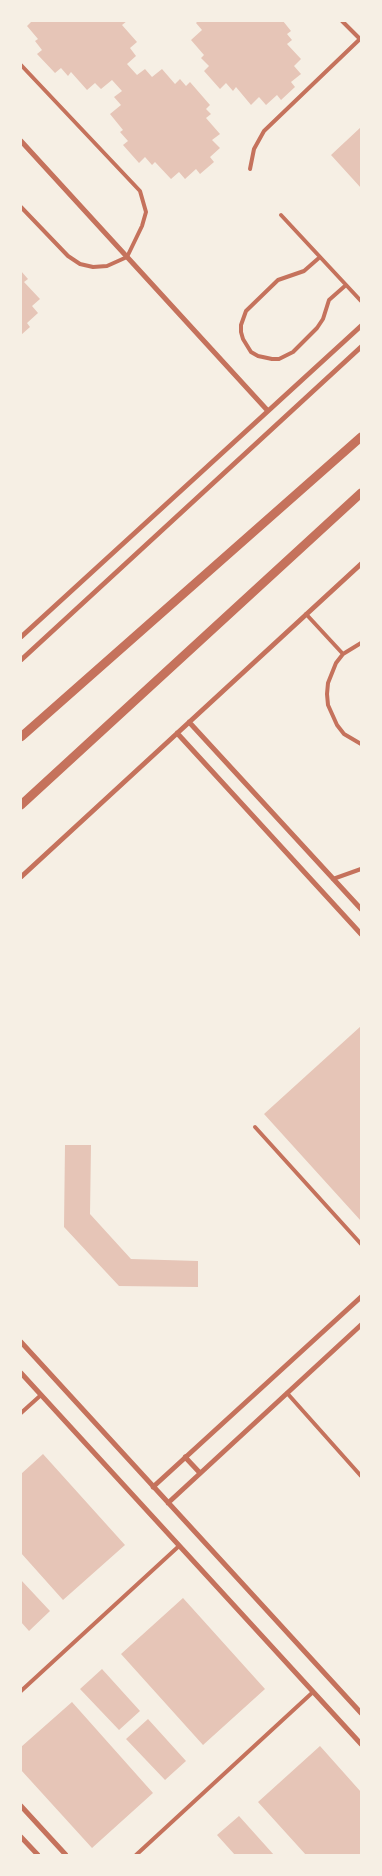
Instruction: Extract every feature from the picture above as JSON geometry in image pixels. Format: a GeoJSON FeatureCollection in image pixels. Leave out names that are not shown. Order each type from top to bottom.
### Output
{"type":"FeatureCollection","features":[{"type":"Feature","properties":{"kind":"street"},"geometry":{"type":"LineString","coordinates":[[21,141],[268,411]]}},
{"type":"Feature","properties":{"kind":"street"},"geometry":{"type":"LineString","coordinates":[[21,637],[361,326]]}},
{"type":"Feature","properties":{"kind":"street"},"geometry":{"type":"LineString","coordinates":[[21,660],[361,347]]}},
{"type":"Feature","properties":{"kind":"street"},"geometry":{"type":"LineString","coordinates":[[21,737],[361,437]]}},
{"type":"Feature","properties":{"kind":"street"},"geometry":{"type":"LineString","coordinates":[[21,805],[361,493]]}},
{"type":"Feature","properties":{"kind":"street"},"geometry":{"type":"LineString","coordinates":[[21,877],[361,564]]}},
{"type":"Feature","properties":{"kind":"street"},"geometry":{"type":"LineString","coordinates":[[189,722],[361,909]]}},
{"type":"Feature","properties":{"kind":"street"},"geometry":{"type":"LineString","coordinates":[[177,733],[361,934]]}},
{"type":"Feature","properties":{"kind":"street"},"geometry":{"type":"LineString","coordinates":[[153,1487],[361,1297]]}},
{"type":"Feature","properties":{"kind":"street"},"geometry":{"type":"LineString","coordinates":[[168,1503],[361,1325]]}},
{"type":"Feature","properties":{"kind":"street"},"geometry":{"type":"LineString","coordinates":[[21,1342],[361,1713]]}},
{"type":"Feature","properties":{"kind":"street"},"geometry":{"type":"LineString","coordinates":[[21,1374],[361,1744]]}},
{"type":"Feature","properties":{"kind":"street"},"geometry":{"type":"LineString","coordinates":[[185,1457],[200,1473]]}},
{"type":"Feature","properties":{"kind":"street"},"geometry":{"type":"LineString","coordinates":[[21,1806],[66,1855]]}},
{"type":"Feature","properties":{"kind":"street"},"geometry":{"type":"LineString","coordinates":[[21,1837],[38,1855]]}},
{"type":"Feature","properties":{"kind":"lane"},"geometry":{"type":"LineString","coordinates":[[250,169],[254,149],[264,131],[360,39],[342,21]]}},
{"type":"Feature","properties":{"kind":"lane"},"geometry":{"type":"LineString","coordinates":[[21,65],[140,191],[146,204],[145,219],[127,257],[100,267],[80,264],[68,256],[21,207]]}},
{"type":"Feature","properties":{"kind":"lane"},"geometry":{"type":"LineString","coordinates":[[280,215],[361,301]]}},
{"type":"Feature","properties":{"kind":"lane"},"geometry":{"type":"LineString","coordinates":[[320,257],[304,271],[278,280],[246,311],[241,332],[243,339],[252,352],[258,356],[272,359],[279,359],[293,352],[318,328],[329,300],[346,284]]}},
{"type":"Feature","properties":{"kind":"lane"},"geometry":{"type":"LineString","coordinates":[[306,614],[344,654]]}},
{"type":"Feature","properties":{"kind":"lane"},"geometry":{"type":"LineString","coordinates":[[361,643],[344,654],[336,662],[328,683],[328,705],[337,725],[344,734],[361,744]]}},
{"type":"Feature","properties":{"kind":"lane"},"geometry":{"type":"LineString","coordinates":[[333,879],[361,870]]}},
{"type":"Feature","properties":{"kind":"lane"},"geometry":{"type":"LineString","coordinates":[[255,1127],[361,1244]]}},
{"type":"Feature","properties":{"kind":"lane"},"geometry":{"type":"LineString","coordinates":[[287,1393],[361,1476]]}},
{"type":"Feature","properties":{"kind":"lane"},"geometry":{"type":"LineString","coordinates":[[21,1413],[41,1395]]}},
{"type":"Feature","properties":{"kind":"lane"},"geometry":{"type":"LineString","coordinates":[[21,1691],[180,1546]]}},
{"type":"Feature","properties":{"kind":"lane"},"geometry":{"type":"LineString","coordinates":[[136,1855],[313,1692]]}},
{"type":"Feature","properties":{"kind":"building"},"geometry":{"type":"Polygon","coordinates":[[[32,21],[127,21],[122,25],[137,42],[130,48],[136,56],[127,64],[137,75],[145,69],[152,77],[162,69],[175,84],[180,79],[186,86],[190,82],[210,105],[206,109],[211,114],[206,118],[220,134],[212,140],[220,148],[210,157],[214,162],[200,174],[196,169],[185,179],[179,172],[171,179],[155,162],[152,165],[145,157],[139,163],[123,145],[128,141],[120,132],[123,130],[110,114],[121,105],[114,97],[122,91],[112,80],[101,89],[95,83],[87,90],[71,72],[68,76],[61,68],[55,73],[37,54],[42,50],[35,41],[38,39],[27,26],[32,21]]]}},
{"type":"Feature","properties":{"kind":"building"},"geometry":{"type":"Polygon","coordinates":[[[198,21],[283,21],[291,31],[287,34],[292,40],[287,44],[301,59],[294,66],[301,74],[291,82],[295,87],[281,100],[277,95],[266,105],[259,97],[251,105],[236,87],[233,91],[226,83],[220,89],[204,71],[209,66],[201,58],[204,55],[191,40],[202,30],[196,23],[198,21]]]}},
{"type":"Feature","properties":{"kind":"building"},"geometry":{"type":"Polygon","coordinates":[[[361,127],[361,188],[331,155],[361,127]]]}},
{"type":"Feature","properties":{"kind":"building"},"geometry":{"type":"Polygon","coordinates":[[[21,271],[28,279],[24,282],[40,299],[32,306],[38,313],[27,323],[30,327],[21,335],[21,271]]]}},
{"type":"Feature","properties":{"kind":"building"},"geometry":{"type":"Polygon","coordinates":[[[361,1026],[361,1221],[264,1114],[361,1026]]]}},
{"type":"Feature","properties":{"kind":"building"},"geometry":{"type":"Polygon","coordinates":[[[65,1145],[91,1145],[90,1214],[131,1259],[198,1261],[198,1287],[119,1286],[64,1227],[65,1145]]]}},
{"type":"Feature","properties":{"kind":"building"},"geometry":{"type":"Polygon","coordinates":[[[43,1454],[125,1545],[63,1600],[21,1553],[21,1474],[43,1454]]]}},
{"type":"Feature","properties":{"kind":"building"},"geometry":{"type":"Polygon","coordinates":[[[21,1580],[50,1611],[29,1631],[21,1622],[21,1580]]]}},
{"type":"Feature","properties":{"kind":"building"},"geometry":{"type":"Polygon","coordinates":[[[183,1598],[265,1689],[203,1745],[121,1654],[183,1598]]]}},
{"type":"Feature","properties":{"kind":"building"},"geometry":{"type":"Polygon","coordinates":[[[102,1669],[140,1711],[119,1730],[80,1689],[102,1669]]]}},
{"type":"Feature","properties":{"kind":"building"},"geometry":{"type":"Polygon","coordinates":[[[72,1702],[153,1793],[92,1848],[21,1770],[21,1747],[72,1702]]]}},
{"type":"Feature","properties":{"kind":"building"},"geometry":{"type":"Polygon","coordinates":[[[148,1719],[186,1761],[165,1780],[126,1739],[148,1719]]]}},
{"type":"Feature","properties":{"kind":"building"},"geometry":{"type":"Polygon","coordinates":[[[320,1746],[361,1792],[361,1855],[306,1855],[258,1802],[320,1746]]]}},
{"type":"Feature","properties":{"kind":"building"},"geometry":{"type":"Polygon","coordinates":[[[239,1816],[274,1855],[235,1855],[217,1835],[239,1816]]]}}]}
